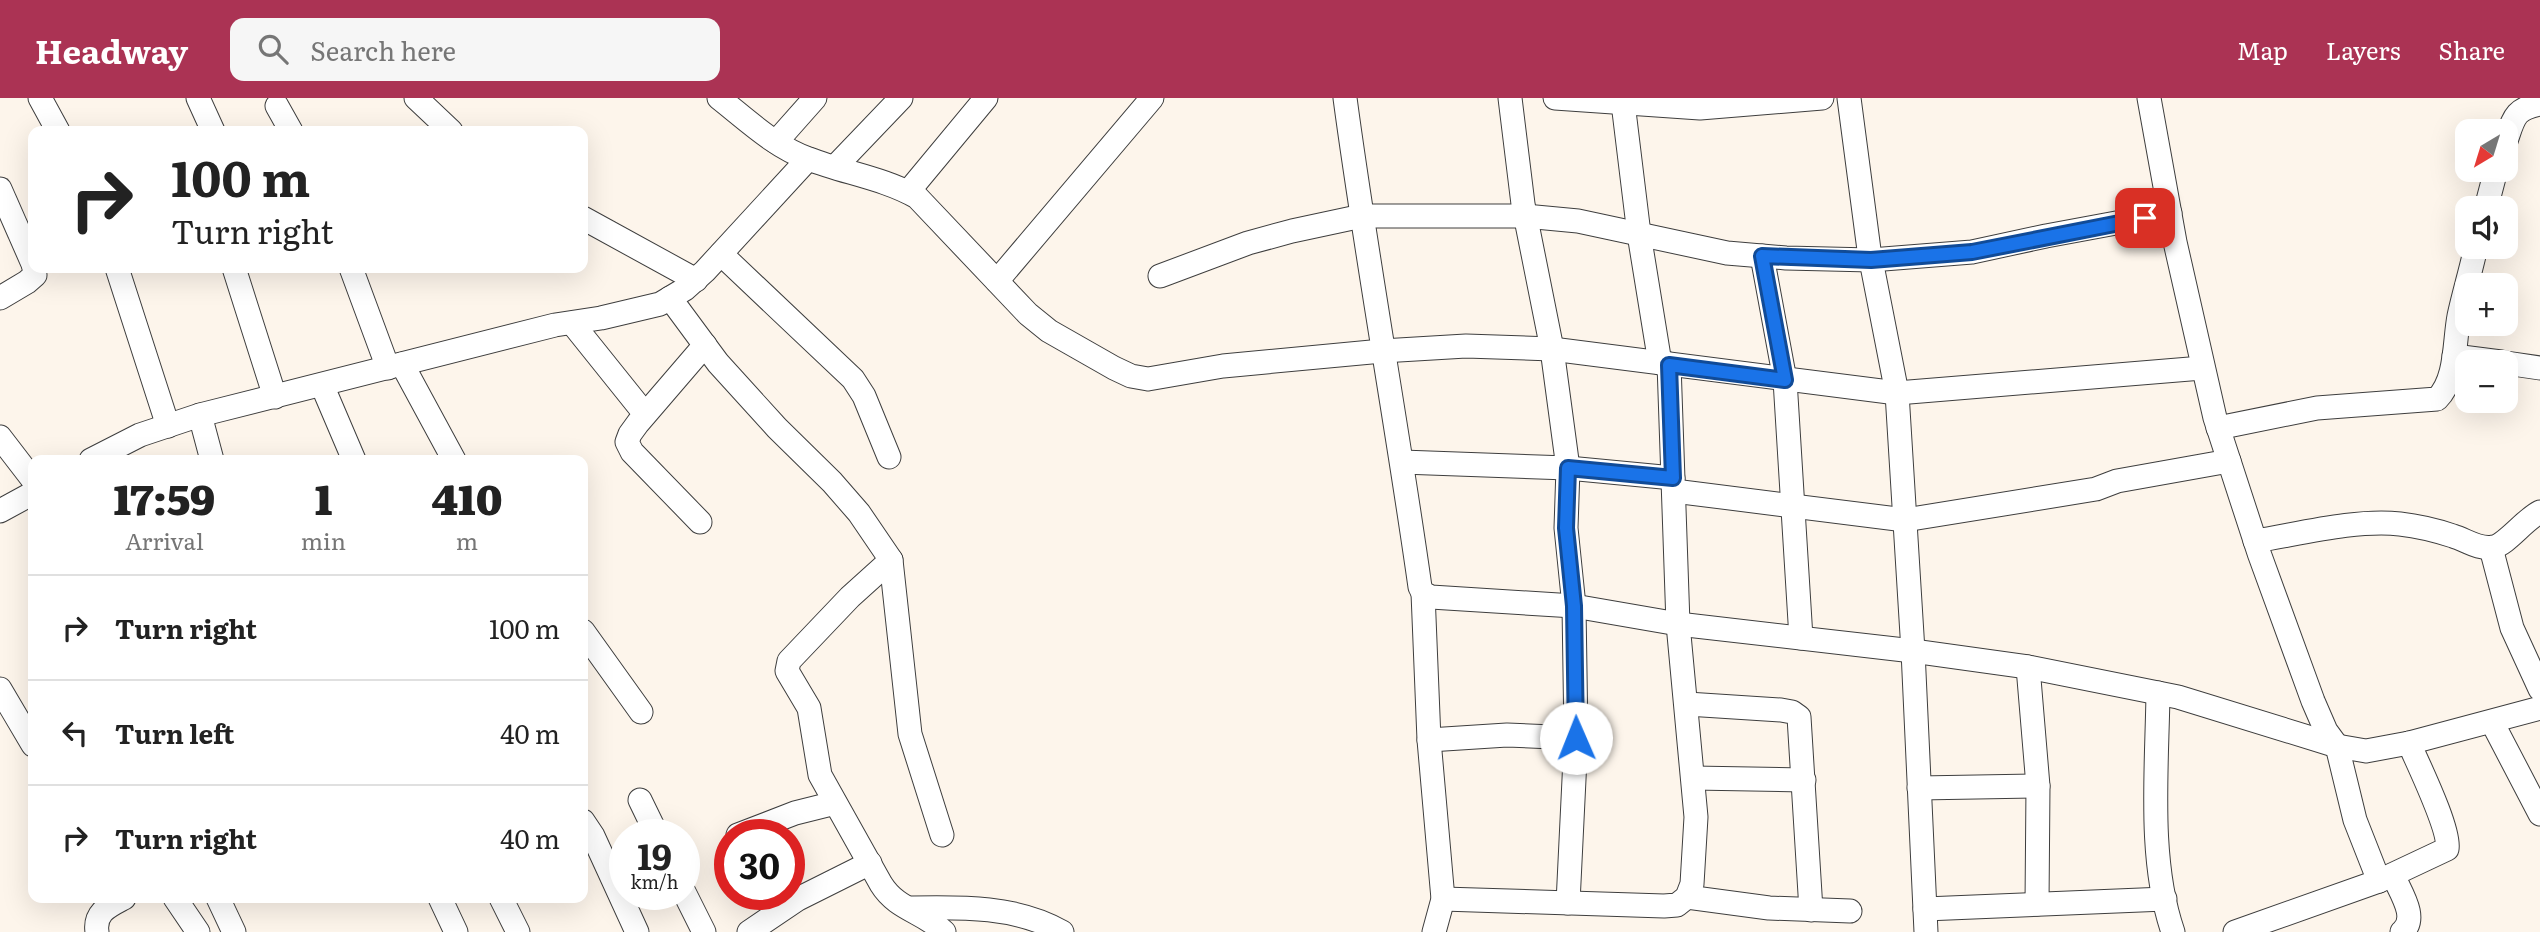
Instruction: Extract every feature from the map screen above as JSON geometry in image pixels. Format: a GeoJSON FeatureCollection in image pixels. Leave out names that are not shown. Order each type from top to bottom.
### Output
{"type":"FeatureCollection","features":[{"type":"Feature","properties":{"kind":"street"},"geometry":{"type":"LineString","coordinates":[[40,98],[55,126]]}},
{"type":"Feature","properties":{"kind":"street"},"geometry":{"type":"LineString","coordinates":[[198,98],[211,126]]}},
{"type":"Feature","properties":{"kind":"street"},"geometry":{"type":"LineString","coordinates":[[416,98],[446,126]]}},
{"type":"Feature","properties":{"kind":"street"},"geometry":{"type":"LineString","coordinates":[[720,98],[785,149],[808,159],[900,187],[917,197],[1028,314],[1049,331],[1131,376],[1148,379],[1223,366],[1466,346],[1552,349],[1896,393],[2202,368]]}},
{"type":"Feature","properties":{"kind":"street"},"geometry":{"type":"LineString","coordinates":[[776,142],[815,98]]}},
{"type":"Feature","properties":{"kind":"street"},"geometry":{"type":"LineString","coordinates":[[835,167],[901,98]]}},
{"type":"Feature","properties":{"kind":"street"},"geometry":{"type":"LineString","coordinates":[[908,191],[986,98]]}},
{"type":"Feature","properties":{"kind":"street"},"geometry":{"type":"LineString","coordinates":[[997,281],[1152,98]]}},
{"type":"Feature","properties":{"kind":"street"},"geometry":{"type":"LineString","coordinates":[[1346,98],[1382,351],[1423,593],[1429,740],[1443,899],[1434,932]]}},
{"type":"Feature","properties":{"kind":"street"},"geometry":{"type":"LineString","coordinates":[[1510,98],[1525,216],[1552,349],[1568,468],[1566,528],[1574,606],[1576,738],[1568,903]]}},
{"type":"Feature","properties":{"kind":"street"},"geometry":{"type":"LineString","coordinates":[[1555,98],[1700,108],[1822,98]]}},
{"type":"Feature","properties":{"kind":"street"},"geometry":{"type":"LineString","coordinates":[[1849,98],[1871,260],[1896,393],[1913,651],[1926,932]]}},
{"type":"Feature","properties":{"kind":"street"},"geometry":{"type":"LineString","coordinates":[[2149,98],[2202,368],[2218,428],[2255,541],[2313,701],[2326,731],[2337,746],[2355,820],[2410,919],[2409,926],[2402,932]]}},
{"type":"Feature","properties":{"kind":"street"},"geometry":{"type":"LineString","coordinates":[[1443,899],[1664,906],[1677,905],[1687,897],[1692,884],[1696,817],[1678,624],[1665,364],[1639,234],[1623,103]]}},
{"type":"Feature","properties":{"kind":"street"},"geometry":{"type":"LineString","coordinates":[[2514,119],[2522,108],[2540,104]]}},
{"type":"Feature","properties":{"kind":"street"},"geometry":{"type":"LineString","coordinates":[[276,106],[288,126]]}},
{"type":"Feature","properties":{"kind":"street"},"geometry":{"type":"LineString","coordinates":[[101,455],[140,435],[200,415],[572,323],[660,304],[695,280],[808,159]]}},
{"type":"Feature","properties":{"kind":"street"},"geometry":{"type":"LineString","coordinates":[[0,189],[28,252]]}},
{"type":"Feature","properties":{"kind":"street"},"geometry":{"type":"LineString","coordinates":[[1160,276],[1248,243],[1362,216],[1525,216],[1578,221],[1727,253],[1871,260],[1972,252],[2170,213]]}},
{"type":"Feature","properties":{"kind":"street"},"geometry":{"type":"LineString","coordinates":[[588,221],[695,280]]}},
{"type":"Feature","properties":{"kind":"street"},"geometry":{"type":"LineString","coordinates":[[720,254],[853,379],[864,396],[889,457]]}},
{"type":"Feature","properties":{"kind":"street"},"geometry":{"type":"LineString","coordinates":[[1762,256],[1785,380],[1801,638]]}},
{"type":"Feature","properties":{"kind":"street"},"geometry":{"type":"LineString","coordinates":[[2218,428],[2317,408],[2437,399],[2444,393],[2454,356],[2459,316],[2473,259]]}},
{"type":"Feature","properties":{"kind":"street"},"geometry":{"type":"LineString","coordinates":[[0,298],[27,282],[35,273]]}},
{"type":"Feature","properties":{"kind":"street"},"geometry":{"type":"LineString","coordinates":[[119,273],[168,426]]}},
{"type":"Feature","properties":{"kind":"street"},"geometry":{"type":"LineString","coordinates":[[236,273],[275,397]]}},
{"type":"Feature","properties":{"kind":"street"},"geometry":{"type":"LineString","coordinates":[[353,273],[395,366],[451,455]]}},
{"type":"Feature","properties":{"kind":"street"},"geometry":{"type":"LineString","coordinates":[[670,298],[705,345],[777,428],[859,513],[891,560],[910,734],[942,835]]}},
{"type":"Feature","properties":{"kind":"street"},"geometry":{"type":"LineString","coordinates":[[572,323],[645,414]]}},
{"type":"Feature","properties":{"kind":"street"},"geometry":{"type":"LineString","coordinates":[[700,523],[632,452],[627,442],[645,414],[705,345]]}},
{"type":"Feature","properties":{"kind":"street"},"geometry":{"type":"LineString","coordinates":[[2518,365],[2540,368]]}},
{"type":"Feature","properties":{"kind":"street"},"geometry":{"type":"LineString","coordinates":[[322,385],[352,455]]}},
{"type":"Feature","properties":{"kind":"street"},"geometry":{"type":"LineString","coordinates":[[200,415],[211,455]]}},
{"type":"Feature","properties":{"kind":"street"},"geometry":{"type":"LineString","coordinates":[[0,437],[28,473]]}},
{"type":"Feature","properties":{"kind":"street"},"geometry":{"type":"LineString","coordinates":[[1402,462],[1568,468],[1794,506],[1905,520],[2058,493],[2096,489],[2117,481],[2229,461]]}},
{"type":"Feature","properties":{"kind":"street"},"geometry":{"type":"LineString","coordinates":[[0,511],[28,496]]}},
{"type":"Feature","properties":{"kind":"street"},"geometry":{"type":"LineString","coordinates":[[2255,541],[2376,522],[2422,527],[2456,537],[2474,546],[2491,548],[2502,544],[2528,518],[2540,512]]}},
{"type":"Feature","properties":{"kind":"street"},"geometry":{"type":"LineString","coordinates":[[2491,548],[2512,628],[2540,689]]}},
{"type":"Feature","properties":{"kind":"street"},"geometry":{"type":"LineString","coordinates":[[891,560],[850,597],[787,666],[809,708],[820,775],[889,896],[933,921],[944,932]]}},
{"type":"Feature","properties":{"kind":"street"},"geometry":{"type":"LineString","coordinates":[[1423,593],[1431,597],[1574,606],[1678,624],[2028,667],[2158,693],[2337,746],[2366,751],[2409,743],[2540,708]]}},
{"type":"Feature","properties":{"kind":"street"},"geometry":{"type":"LineString","coordinates":[[588,638],[641,712]]}},
{"type":"Feature","properties":{"kind":"street"},"geometry":{"type":"LineString","coordinates":[[2028,667],[2038,786],[2037,904]]}},
{"type":"Feature","properties":{"kind":"street"},"geometry":{"type":"LineString","coordinates":[[0,689],[28,737]]}},
{"type":"Feature","properties":{"kind":"street"},"geometry":{"type":"LineString","coordinates":[[2158,693],[2156,809],[2160,867],[2173,932]]}},
{"type":"Feature","properties":{"kind":"street"},"geometry":{"type":"LineString","coordinates":[[1687,704],[1792,712],[1799,717],[1811,910]]}},
{"type":"Feature","properties":{"kind":"street"},"geometry":{"type":"LineString","coordinates":[[2492,722],[2540,814]]}},
{"type":"Feature","properties":{"kind":"street"},"geometry":{"type":"LineString","coordinates":[[1429,740],[1507,735],[1576,738]]}},
{"type":"Feature","properties":{"kind":"street"},"geometry":{"type":"LineString","coordinates":[[2235,932],[2386,878],[2447,849],[2449,842],[2409,743]]}},
{"type":"Feature","properties":{"kind":"street"},"geometry":{"type":"LineString","coordinates":[[1693,778],[1804,780]]}},
{"type":"Feature","properties":{"kind":"street"},"geometry":{"type":"LineString","coordinates":[[1919,788],[2038,786]]}},
{"type":"Feature","properties":{"kind":"street"},"geometry":{"type":"LineString","coordinates":[[640,800],[649,819]]}},
{"type":"Feature","properties":{"kind":"street"},"geometry":{"type":"LineString","coordinates":[[779,819],[835,803]]}},
{"type":"Feature","properties":{"kind":"street"},"geometry":{"type":"LineString","coordinates":[[588,828],[637,932]]}},
{"type":"Feature","properties":{"kind":"street"},"geometry":{"type":"LineString","coordinates":[[749,932],[798,899],[870,863]]}},
{"type":"Feature","properties":{"kind":"street"},"geometry":{"type":"LineString","coordinates":[[1687,897],[1769,908],[1850,911]]}},
{"type":"Feature","properties":{"kind":"street"},"geometry":{"type":"LineString","coordinates":[[1925,909],[2165,899]]}},
{"type":"Feature","properties":{"kind":"street"},"geometry":{"type":"LineString","coordinates":[[97,932],[96,922],[99,915],[117,903]]}},
{"type":"Feature","properties":{"kind":"street"},"geometry":{"type":"LineString","coordinates":[[178,903],[198,932]]}},
{"type":"Feature","properties":{"kind":"street"},"geometry":{"type":"LineString","coordinates":[[220,903],[233,932]]}},
{"type":"Feature","properties":{"kind":"street"},"geometry":{"type":"LineString","coordinates":[[442,903],[456,932]]}},
{"type":"Feature","properties":{"kind":"street"},"geometry":{"type":"LineString","coordinates":[[504,903],[518,932]]}},
{"type":"Feature","properties":{"kind":"street"},"geometry":{"type":"LineString","coordinates":[[908,908],[986,909],[1032,920],[1062,932]]}},
{"type":"Feature","properties":{"kind":"street"},"geometry":{"type":"LineString","coordinates":[[693,910],[704,932]]}},
{"type":"Feature","properties":{"kind":"route"},"geometry":{"type":"LineString","coordinates":[[1576,738],[1574,606],[1566,528],[1568,468],[1673,478],[1669,365],[1785,380],[1762,256],[1871,260],[1972,252],[2145,218]]}}]}
